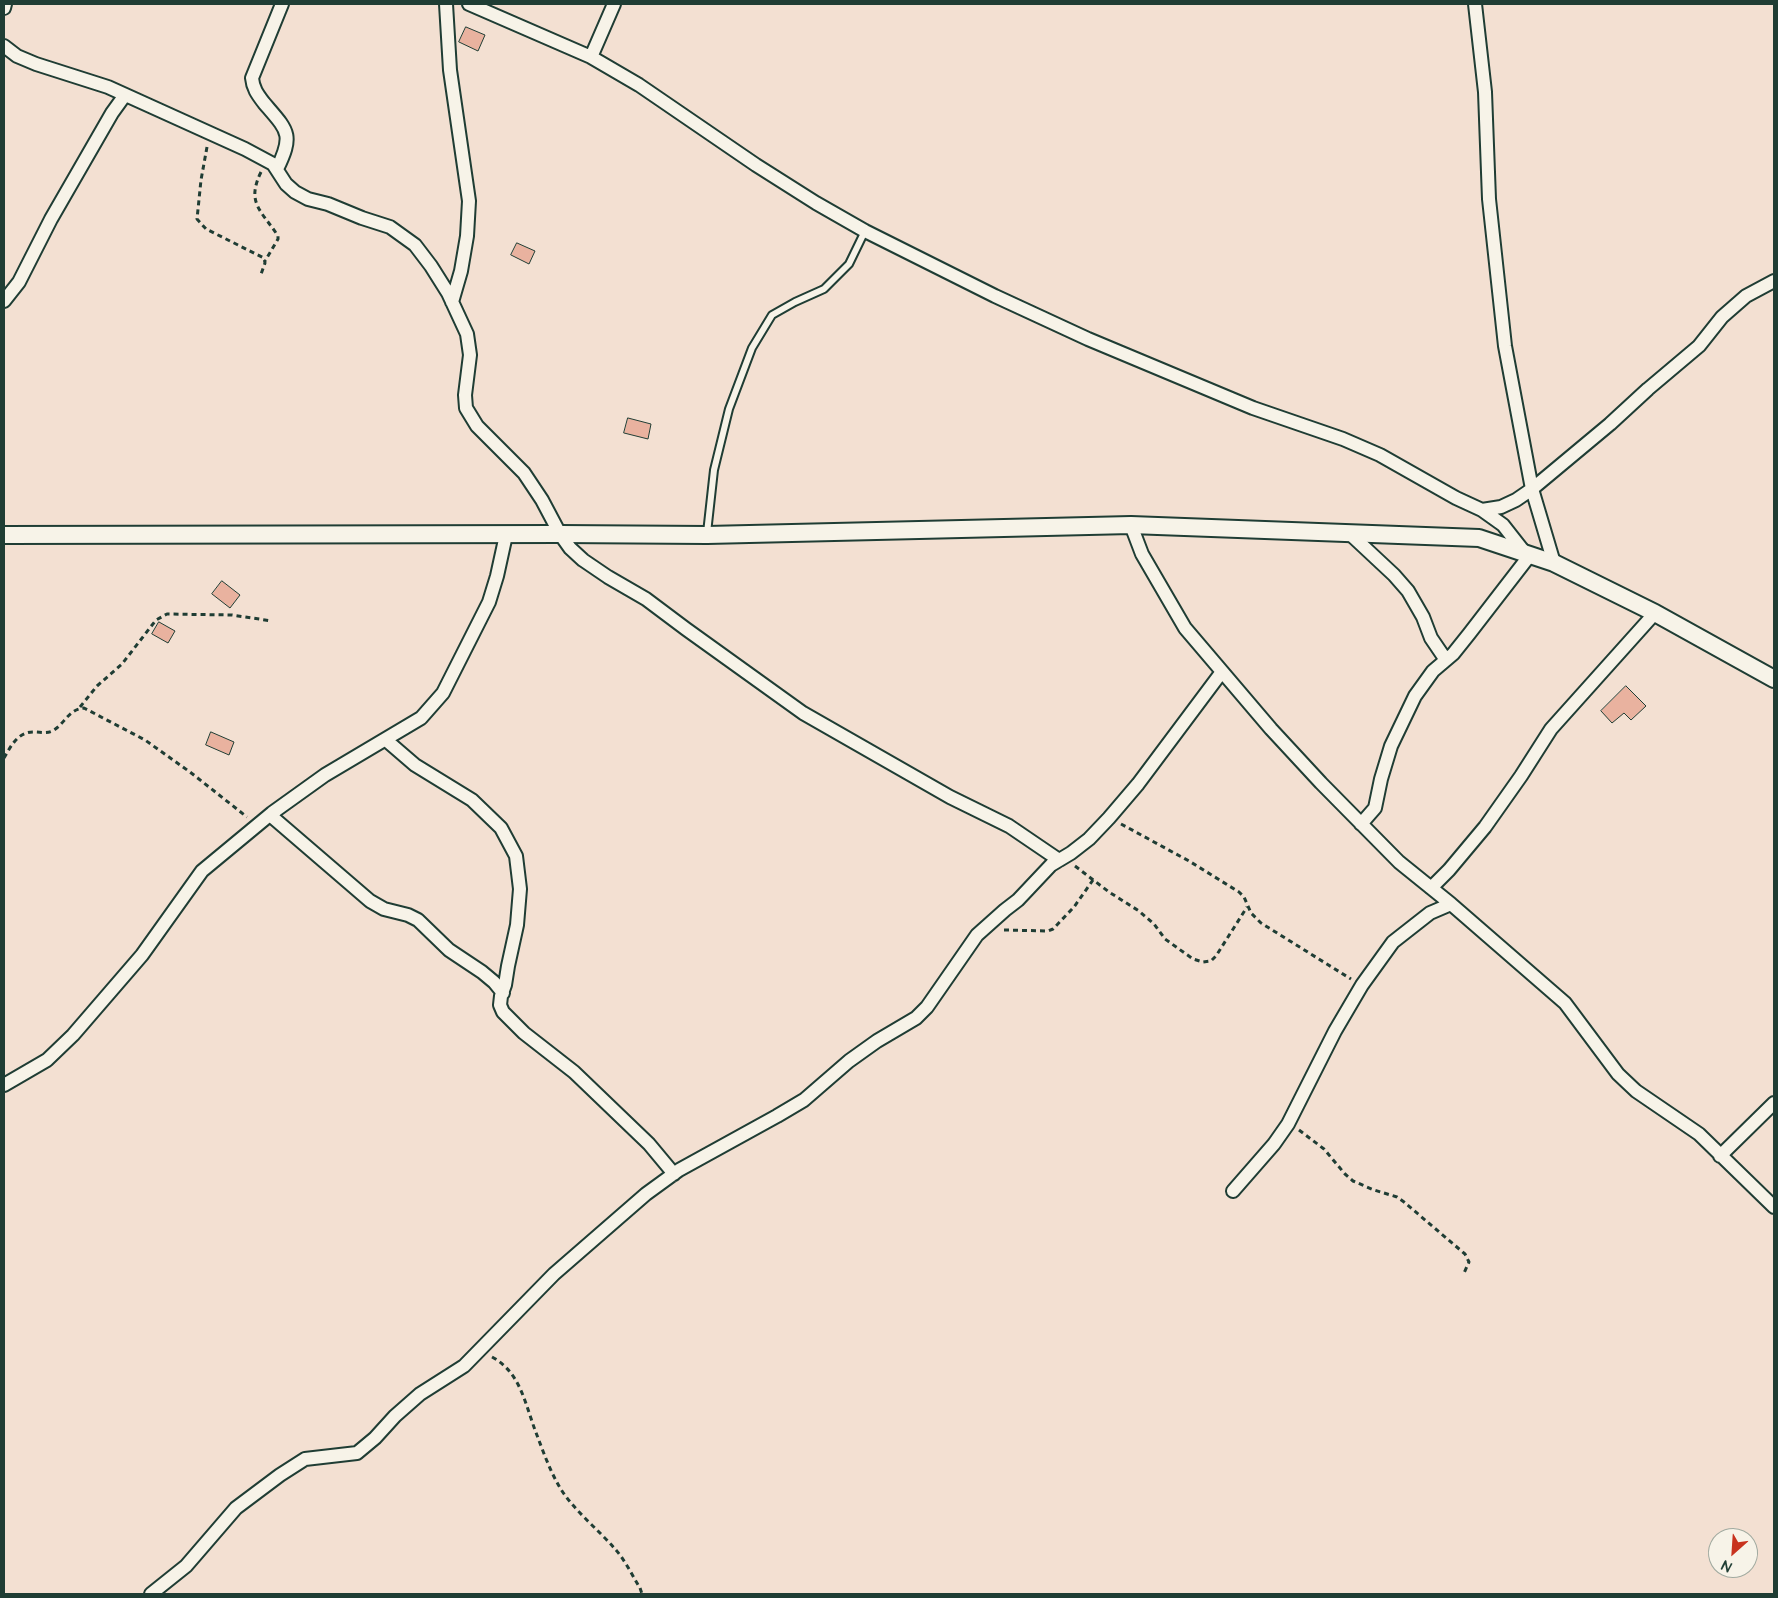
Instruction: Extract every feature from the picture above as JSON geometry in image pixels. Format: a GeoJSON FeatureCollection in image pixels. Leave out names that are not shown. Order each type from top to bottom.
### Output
{"type":"FeatureCollection","features":[{"type":"Feature","properties":{"kind":"street"},"geometry":{"type":"LineString","coordinates":[[4,8],[5,4]]}},
{"type":"Feature","properties":{"kind":"street"},"geometry":{"type":"LineString","coordinates":[[277,169],[284,154],[287,132],[257,94],[252,86],[252,78],[282,4]]}},
{"type":"Feature","properties":{"kind":"street"},"geometry":{"type":"LineString","coordinates":[[446,4],[452,89],[469,201],[468,236],[452,302]]}},
{"type":"Feature","properties":{"kind":"street"},"geometry":{"type":"LineString","coordinates":[[469,4],[591,57],[639,85],[756,165],[809,198],[865,231],[995,296],[1088,339],[1253,408],[1344,439],[1380,455],[1456,498],[1482,510],[1502,525],[1528,554]]}},
{"type":"Feature","properties":{"kind":"street"},"geometry":{"type":"LineString","coordinates":[[591,57],[614,4]]}},
{"type":"Feature","properties":{"kind":"street"},"geometry":{"type":"LineString","coordinates":[[1475,4],[1485,92],[1489,199],[1505,346],[1532,489],[1554,563]]}},
{"type":"Feature","properties":{"kind":"street"},"geometry":{"type":"LineString","coordinates":[[4,46],[17,56],[108,87],[266,160],[273,164],[286,184],[295,192],[308,199],[328,204],[390,227],[415,245],[431,266],[452,302],[467,334],[470,355],[465,395],[466,408],[477,426],[524,473],[570,548],[583,560],[646,599],[803,712],[950,797],[1009,826],[1062,859]]}},
{"type":"Feature","properties":{"kind":"street"},"geometry":{"type":"LineString","coordinates":[[4,301],[19,282],[51,218],[112,113],[125,95]]}},
{"type":"Feature","properties":{"kind":"street"},"geometry":{"type":"LineString","coordinates":[[1482,510],[1501,507],[1532,489],[1699,346],[1722,317],[1746,296],[1774,280]]}},
{"type":"Feature","properties":{"kind":"street"},"geometry":{"type":"LineString","coordinates":[[1131,525],[1142,554],[1185,628],[1271,730],[1399,862],[1565,1003],[1618,1074],[1636,1091],[1699,1134],[1774,1207]]}},
{"type":"Feature","properties":{"kind":"street"},"geometry":{"type":"LineString","coordinates":[[4,535],[707,535],[1131,525],[1479,538],[1554,563],[1655,613],[1774,679]]}},
{"type":"Feature","properties":{"kind":"street"},"geometry":{"type":"LineString","coordinates":[[1348,532],[1394,575],[1408,591],[1423,617],[1431,638],[1446,660]]}},
{"type":"Feature","properties":{"kind":"street"},"geometry":{"type":"LineString","coordinates":[[4,1085],[47,1060],[73,1035],[142,955],[202,871],[257,825],[325,775],[421,718],[443,693],[489,602],[506,535]]}},
{"type":"Feature","properties":{"kind":"street"},"geometry":{"type":"LineString","coordinates":[[1361,824],[1375,808],[1391,746],[1415,696],[1433,671],[1446,660],[1469,634],[1528,554]]}},
{"type":"Feature","properties":{"kind":"street"},"geometry":{"type":"LineString","coordinates":[[1431,888],[1449,870],[1485,827],[1551,729],[1655,613]]}},
{"type":"Feature","properties":{"kind":"street"},"geometry":{"type":"LineString","coordinates":[[151,1594],[186,1566],[236,1508],[280,1475],[305,1459],[357,1453],[420,1394],[464,1366],[554,1274],[646,1194],[674,1174],[804,1100],[849,1061],[877,1041],[916,1018],[927,1007],[977,935],[1018,900],[1051,865],[1089,839],[1109,818],[1138,784],[1222,673]]}},
{"type":"Feature","properties":{"kind":"street"},"geometry":{"type":"LineString","coordinates":[[386,740],[415,765],[472,800],[500,828],[516,856],[520,889],[517,925],[500,1005],[503,1012],[524,1033],[574,1072],[649,1144],[674,1174]]}},
{"type":"Feature","properties":{"kind":"street"},"geometry":{"type":"LineString","coordinates":[[270,815],[370,901],[384,909],[408,915],[418,920],[450,950],[494,982],[503,993]]}},
{"type":"Feature","properties":{"kind":"street"},"geometry":{"type":"LineString","coordinates":[[1233,1191],[1274,1144],[1288,1124],[1317,1066],[1362,985],[1393,942],[1430,913],[1450,904]]}},
{"type":"Feature","properties":{"kind":"street"},"geometry":{"type":"LineString","coordinates":[[1720,1156],[1774,1103]]}},
{"type":"Feature","properties":{"kind":"lane"},"geometry":{"type":"LineString","coordinates":[[707,535],[714,470],[726,417],[752,348],[772,315],[824,289],[849,264],[865,231]]}},
{"type":"Feature","properties":{"kind":"path"},"geometry":{"type":"LineString","coordinates":[[208,132],[197,219],[206,229],[264,258],[265,262]]}},
{"type":"Feature","properties":{"kind":"path"},"geometry":{"type":"LineString","coordinates":[[260,277],[264,270],[265,262],[278,239],[278,236],[259,209],[254,198],[256,181],[266,160]]}},
{"type":"Feature","properties":{"kind":"path"},"geometry":{"type":"LineString","coordinates":[[4,758],[17,738],[30,732],[48,733],[54,730],[70,713],[80,708],[97,686],[122,664],[156,620],[167,614],[232,615],[272,621]]}},
{"type":"Feature","properties":{"kind":"path"},"geometry":{"type":"LineString","coordinates":[[80,708],[84,708],[145,740],[190,772],[257,825]]}},
{"type":"Feature","properties":{"kind":"path"},"geometry":{"type":"LineString","coordinates":[[1109,818],[1190,861],[1229,885],[1244,897],[1247,907],[1261,923],[1362,985]]}},
{"type":"Feature","properties":{"kind":"path"},"geometry":{"type":"LineString","coordinates":[[1062,859],[1151,920],[1165,939],[1193,959],[1203,962],[1211,961],[1216,956],[1247,907]]}},
{"type":"Feature","properties":{"kind":"path"},"geometry":{"type":"LineString","coordinates":[[984,929],[1048,931],[1053,929],[1074,907],[1093,880]]}},
{"type":"Feature","properties":{"kind":"path"},"geometry":{"type":"LineString","coordinates":[[1288,1124],[1306,1134],[1324,1149],[1353,1181],[1397,1197],[1434,1226],[1465,1254],[1469,1262],[1464,1273]]}},
{"type":"Feature","properties":{"kind":"path"},"geometry":{"type":"LineString","coordinates":[[480,1350],[502,1362],[510,1370],[527,1404],[535,1430],[559,1487],[617,1551],[642,1594]]}},
{"type":"Feature","properties":{"kind":"building"},"geometry":{"type":"Polygon","coordinates":[[[466,27],[485,35],[478,51],[459,42],[466,27]]]}},
{"type":"Feature","properties":{"kind":"building"},"geometry":{"type":"Polygon","coordinates":[[[517,243],[535,251],[529,264],[511,255],[517,243]]]}},
{"type":"Feature","properties":{"kind":"building"},"geometry":{"type":"Polygon","coordinates":[[[628,418],[651,424],[648,439],[624,433],[628,418]]]}},
{"type":"Feature","properties":{"kind":"building"},"geometry":{"type":"Polygon","coordinates":[[[222,581],[240,595],[230,608],[212,594],[222,581]]]}},
{"type":"Feature","properties":{"kind":"building"},"geometry":{"type":"Polygon","coordinates":[[[159,622],[175,631],[168,643],[152,634],[159,622]]]}},
{"type":"Feature","properties":{"kind":"building"},"geometry":{"type":"Polygon","coordinates":[[[1626,686],[1646,706],[1631,720],[1624,713],[1612,723],[1601,711],[1626,686]]]}},
{"type":"Feature","properties":{"kind":"building"},"geometry":{"type":"Polygon","coordinates":[[[211,732],[234,742],[229,755],[206,745],[211,732]]]}}]}
